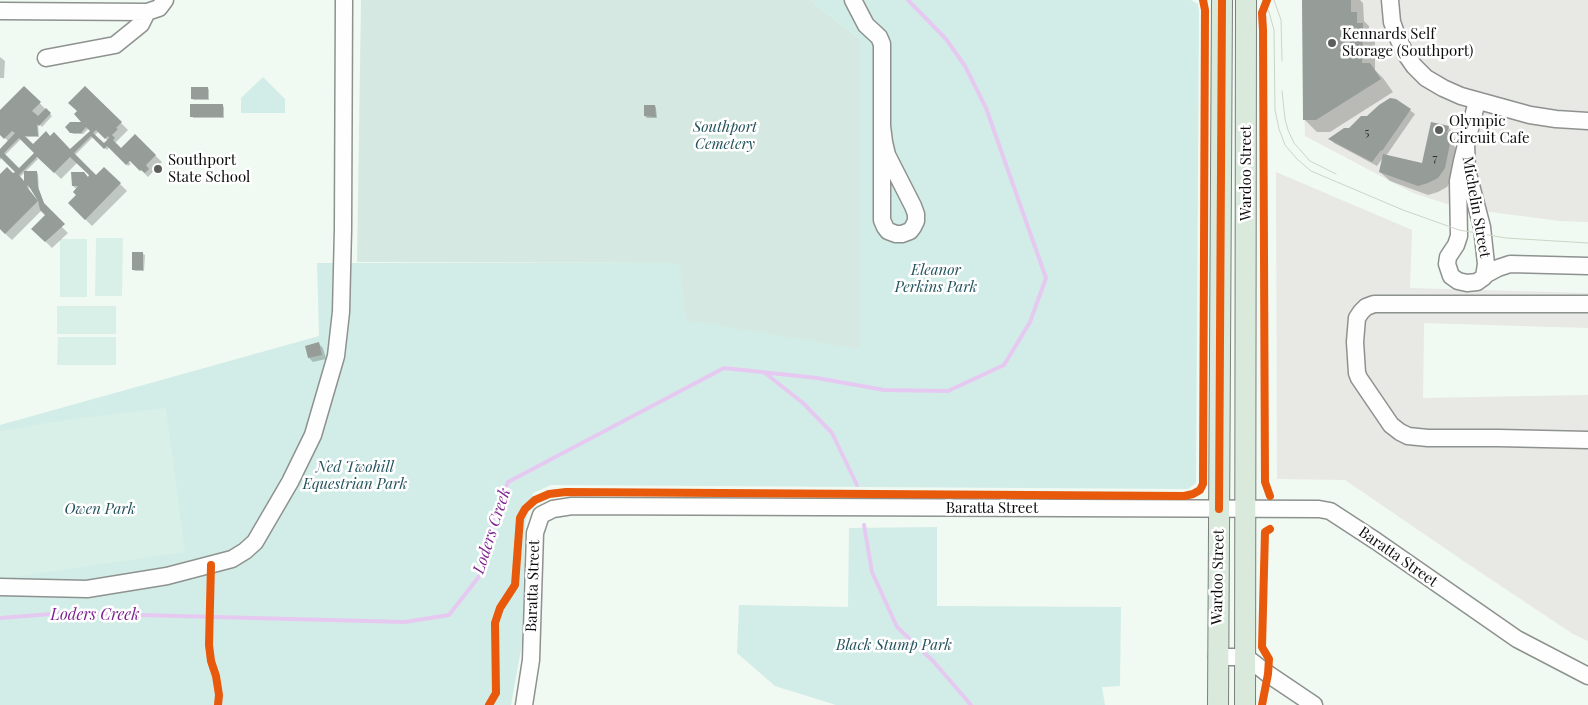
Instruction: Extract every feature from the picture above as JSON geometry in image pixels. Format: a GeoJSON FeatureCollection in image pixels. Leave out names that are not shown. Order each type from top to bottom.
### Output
{"type":"FeatureCollection","features":[{"type":"Feature","properties":{"kind":"main road","name":"Wardoo Street"},"geometry":{"type":"LineString","coordinates":[[1218,705],[1222,0]]}},
{"type":"Feature","properties":{"kind":"main road","name":"Wardoo Street"},"geometry":{"type":"LineString","coordinates":[[1245,705],[1246,0]]}},
{"type":"Feature","properties":{"kind":"street"},"geometry":{"type":"LineString","coordinates":[[0,11],[147,12],[159,8],[165,0]]}},
{"type":"Feature","properties":{"kind":"street"},"geometry":{"type":"LineString","coordinates":[[0,587],[88,589],[167,576],[232,559],[255,542],[290,482],[313,435],[336,356],[341,312],[343,229],[344,0]]}},
{"type":"Feature","properties":{"kind":"street"},"geometry":{"type":"LineString","coordinates":[[853,0],[867,27],[882,42],[881,176],[882,222],[890,232],[902,234],[910,231],[913,227],[916,221],[916,214],[887,155],[882,126]]}},
{"type":"Feature","properties":{"kind":"street"},"geometry":{"type":"LineString","coordinates":[[1390,0],[1392,22],[1396,36],[1404,53],[1426,78],[1443,88],[1477,101],[1530,115],[1588,121]]}},
{"type":"Feature","properties":{"kind":"street"},"geometry":{"type":"LineString","coordinates":[[46,58],[115,45],[141,24],[147,12]]}},
{"type":"Feature","properties":{"kind":"street","name":"Michelin Street"},"geometry":{"type":"LineString","coordinates":[[1466,144],[1467,170],[1481,221],[1485,248],[1486,264],[1484,276],[1477,282],[1460,282],[1451,276],[1447,266],[1448,257],[1456,245],[1459,233],[1458,181],[1466,144],[1477,101]]}},
{"type":"Feature","properties":{"kind":"street"},"geometry":{"type":"LineString","coordinates":[[1485,248],[1523,264]]}},
{"type":"Feature","properties":{"kind":"street"},"geometry":{"type":"LineString","coordinates":[[1496,303],[1488,300],[1485,295],[1484,276],[1501,266],[1523,264],[1588,266]]}},
{"type":"Feature","properties":{"kind":"street"},"geometry":{"type":"LineString","coordinates":[[1421,303],[1436,299],[1443,292],[1447,285],[1447,266]]}},
{"type":"Feature","properties":{"kind":"street"},"geometry":{"type":"LineString","coordinates":[[1588,304],[1374,304],[1366,307],[1357,318],[1355,342],[1357,373],[1362,382],[1391,425],[1408,436],[1422,438],[1588,440]]}},
{"type":"Feature","properties":{"kind":"street","name":"Baratta Street"},"geometry":{"type":"LineString","coordinates":[[524,705],[531,660],[535,533],[542,515],[552,509],[572,506],[1319,509],[1330,511],[1376,541],[1517,640],[1588,676]]}},
{"type":"Feature","properties":{"kind":"street"},"geometry":{"type":"LineString","coordinates":[[1217,657],[1246,657],[1314,705]]}},
{"type":"Feature","properties":{"kind":"shaded area"},"geometry":{"type":"Polygon","coordinates":[[[1302,0],[1588,0],[1588,222],[1560,221],[1460,208],[1413,193],[1305,136],[1302,0]]]}},
{"type":"Feature","properties":{"kind":"shaded area"},"geometry":{"type":"Polygon","coordinates":[[[1276,172],[1412,230],[1410,288],[1588,293],[1588,328],[1424,323],[1423,398],[1588,395],[1588,641],[1573,634],[1345,480],[1277,479],[1276,172]]]}},
{"type":"Feature","properties":{"kind":"green space","name":"Southport Cemetery"},"geometry":{"type":"Polygon","coordinates":[[[361,0],[810,0],[860,39],[860,349],[686,320],[679,263],[357,262],[361,0]]]}},
{"type":"Feature","properties":{"kind":"green space","name":"Ned Twohill Equestrian Park"},"geometry":{"type":"Polygon","coordinates":[[[810,0],[1191,0],[1198,4],[1196,483],[1188,489],[551,485],[533,493],[525,524],[522,644],[511,705],[0,705],[0,425],[319,336],[317,263],[679,263],[860,39],[810,0]]]}},
{"type":"Feature","properties":{"kind":"green space"},"geometry":{"type":"Polygon","coordinates":[[[263,77],[285,99],[285,113],[241,113],[241,98],[263,77]]]}},
{"type":"Feature","properties":{"kind":"green space"},"geometry":{"type":"Polygon","coordinates":[[[96,238],[123,238],[122,296],[95,296],[96,238]]]}},
{"type":"Feature","properties":{"kind":"green space"},"geometry":{"type":"Polygon","coordinates":[[[60,239],[87,239],[87,297],[60,297],[60,239]]]}},
{"type":"Feature","properties":{"kind":"green space"},"geometry":{"type":"Polygon","coordinates":[[[57,306],[116,306],[116,334],[57,334],[57,306]]]}},
{"type":"Feature","properties":{"kind":"green space"},"geometry":{"type":"Polygon","coordinates":[[[58,337],[116,337],[116,365],[57,365],[58,337]]]}},
{"type":"Feature","properties":{"kind":"green space","name":"Owen Park"},"geometry":{"type":"Polygon","coordinates":[[[166,408],[185,552],[0,579],[0,431],[71,419],[166,408]]]}},
{"type":"Feature","properties":{"kind":"green space","name":"Black Stump Park"},"geometry":{"type":"Polygon","coordinates":[[[937,527],[937,606],[1121,607],[1120,686],[1102,687],[1105,705],[836,705],[775,686],[737,653],[739,605],[848,607],[849,528],[937,527]]]}},
{"type":"Feature","properties":{"kind":"building","name":"Kennards Self Storage (Southport)"},"geometry":{"type":"Polygon","coordinates":[[[1302,0],[1351,0],[1351,12],[1357,12],[1357,23],[1363,23],[1362,63],[1370,63],[1381,79],[1316,120],[1303,120],[1302,0]]]}},
{"type":"Feature","properties":{"kind":"building"},"geometry":{"type":"Polygon","coordinates":[[[24,86],[41,102],[32,111],[38,116],[46,108],[51,113],[39,126],[37,124],[38,136],[25,136],[33,144],[46,131],[50,136],[54,132],[70,149],[90,131],[86,127],[81,133],[70,133],[65,127],[70,122],[81,122],[74,114],[77,111],[68,103],[85,86],[122,122],[112,135],[115,138],[113,140],[121,148],[135,134],[156,155],[146,165],[149,169],[145,173],[140,171],[130,161],[126,165],[107,146],[104,149],[91,136],[74,153],[96,175],[104,167],[121,183],[85,220],[68,203],[76,195],[73,192],[78,186],[72,186],[71,172],[84,172],[88,177],[89,175],[70,157],[54,173],[37,157],[19,175],[24,181],[24,171],[37,171],[38,187],[44,203],[65,224],[45,242],[31,229],[45,215],[40,210],[38,201],[5,234],[0,229],[0,174],[7,167],[13,173],[15,172],[0,157],[0,149],[15,133],[12,131],[4,139],[0,135],[0,110],[24,86]],[[96,130],[93,133],[104,143],[109,138],[108,136],[105,139],[96,130]],[[19,138],[4,153],[19,168],[34,153],[19,138]],[[28,185],[27,187],[38,201],[28,185]]]}},
{"type":"Feature","properties":{"kind":"building"},"geometry":{"type":"Polygon","coordinates":[[[191,87],[208,87],[208,99],[191,99],[191,87]]]}},
{"type":"Feature","properties":{"kind":"building"},"geometry":{"type":"Polygon","coordinates":[[[1390,98],[1396,99],[1411,109],[1382,151],[1372,162],[1328,139],[1344,128],[1349,128],[1361,116],[1367,116],[1390,98]]]}},
{"type":"Feature","properties":{"kind":"building"},"geometry":{"type":"Polygon","coordinates":[[[190,104],[223,104],[223,117],[190,117],[190,104]]]}},
{"type":"Feature","properties":{"kind":"building"},"geometry":{"type":"Polygon","coordinates":[[[644,105],[655,105],[656,117],[644,116],[644,105]]]}},
{"type":"Feature","properties":{"kind":"building"},"geometry":{"type":"Polygon","coordinates":[[[1431,122],[1449,126],[1447,133],[1452,134],[1445,168],[1438,178],[1418,186],[1379,172],[1383,154],[1422,163],[1431,122]]]}},
{"type":"Feature","properties":{"kind":"building"},"geometry":{"type":"Polygon","coordinates":[[[132,252],[143,252],[143,270],[132,270],[132,252]]]}},
{"type":"Feature","properties":{"kind":"building"},"geometry":{"type":"Polygon","coordinates":[[[319,342],[322,355],[308,358],[305,346],[319,342]]]}},
{"type":"Feature","properties":{"kind":"waterway","name":"Loders Creek"},"geometry":{"type":"LineString","coordinates":[[0,618],[64,613],[405,622],[449,615],[481,574],[493,519],[508,482],[724,368],[817,378],[884,390],[948,391],[1004,365],[1030,322],[1046,278],[986,108],[965,66],[946,39],[908,0]]}},
{"type":"Feature","properties":{"kind":"waterway","name":"Loders Creek"},"geometry":{"type":"LineString","coordinates":[[765,373],[803,403],[832,433],[857,485]]}},
{"type":"Feature","properties":{"kind":"waterway","name":"Loders Creek"},"geometry":{"type":"LineString","coordinates":[[864,525],[872,572],[897,627],[934,662],[971,705]]}},
{"type":"Feature","properties":{"kind":"tram line"},"geometry":{"type":"LineString","coordinates":[[1263,0],[1269,12],[1274,30],[1275,110],[1279,129],[1285,145],[1311,171],[1403,210],[1459,230],[1506,238],[1588,243]]}},
{"type":"Feature","properties":{"kind":"tram line"},"geometry":{"type":"LineString","coordinates":[[1274,0],[1281,20],[1282,61]]}},
{"type":"Feature","properties":{"kind":"tram line"},"geometry":{"type":"LineString","coordinates":[[1282,91],[1285,119],[1294,143],[1310,161],[1336,174]]}},
{"type":"Feature","properties":{"kind":"cycle path"},"geometry":{"type":"LineString","coordinates":[[489,705],[496,693],[495,623],[500,608],[515,585],[520,518],[525,509],[535,500],[549,494],[566,492],[1184,496],[1200,490],[1203,484],[1205,10],[1203,0]]}},
{"type":"Feature","properties":{"kind":"cycle path"},"geometry":{"type":"LineString","coordinates":[[1219,509],[1222,0]]}},
{"type":"Feature","properties":{"kind":"cycle path"},"geometry":{"type":"LineString","coordinates":[[1267,0],[1262,13],[1265,482],[1270,496]]}},
{"type":"Feature","properties":{"kind":"cycle path"},"geometry":{"type":"LineString","coordinates":[[1262,705],[1269,659],[1262,647],[1265,532],[1270,529]]}},
{"type":"Feature","properties":{"kind":"cycle path"},"geometry":{"type":"LineString","coordinates":[[211,565],[209,645],[219,695],[218,705]]}},
{"type":"Feature","properties":{"kind":"place","name":"Kennards Self Storage (Southport)"},"geometry":{"type":"Point","coordinates":[1332,43]}},
{"type":"Feature","properties":{"kind":"place","name":"Olympic Circuit Cafe"},"geometry":{"type":"Point","coordinates":[1439,130]}},
{"type":"Feature","properties":{"kind":"place","name":"Southport State School"},"geometry":{"type":"Point","coordinates":[158,169]}},
{"type":"Feature","properties":{"kind":"park label","name":"Eleanor Perkins Park"},"geometry":{"type":"Point","coordinates":[936,278]}}]}
